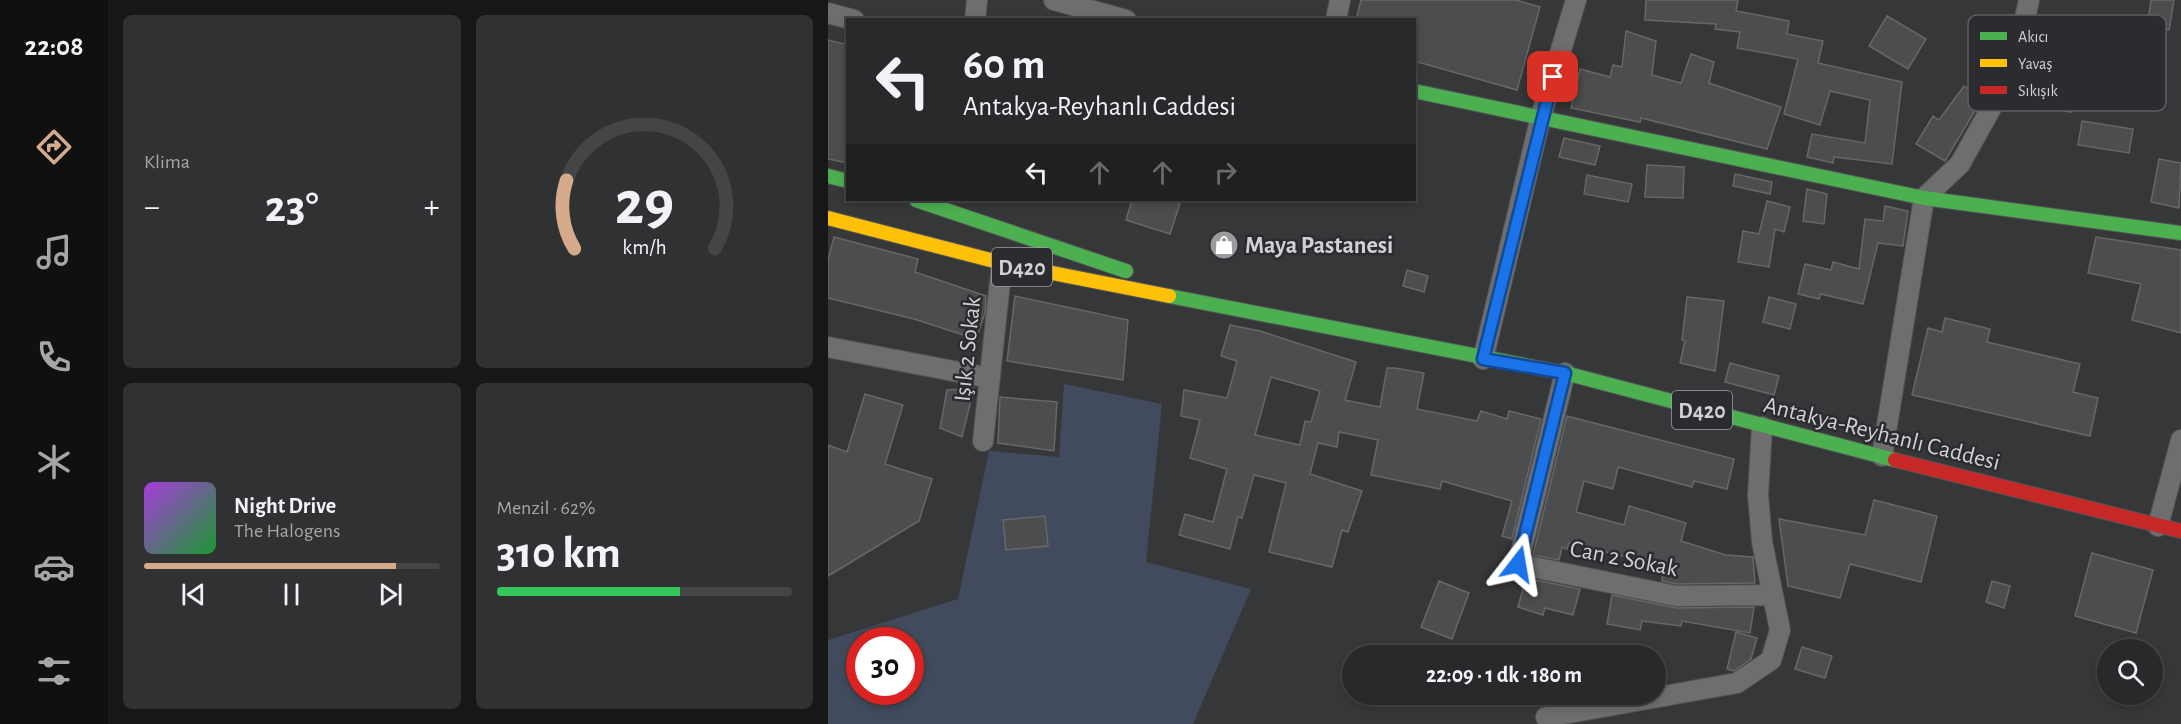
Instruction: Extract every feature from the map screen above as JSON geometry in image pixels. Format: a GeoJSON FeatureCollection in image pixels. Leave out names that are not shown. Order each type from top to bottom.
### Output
{"type":"FeatureCollection","features":[{"type":"Feature","properties":{"kind":"main road"},"geometry":{"type":"LineString","coordinates":[[1416,91],[1924,198],[2181,233]]}},
{"type":"Feature","properties":{"kind":"main road"},"geometry":{"type":"LineString","coordinates":[[828,176],[846,180]]}},
{"type":"Feature","properties":{"kind":"main road","name":"Antakya-Reyhanlı Caddesi"},"geometry":{"type":"LineString","coordinates":[[928,201],[1219,304]]}},
{"type":"Feature","properties":{"kind":"main road","name":"Antakya-Reyhanlı Caddesi"},"geometry":{"type":"LineString","coordinates":[[828,218],[1002,263],[1219,304],[1483,359],[1565,373],[1762,427],[2181,531]]}},
{"type":"Feature","properties":{"kind":"street"},"geometry":{"type":"LineString","coordinates":[[975,18],[976,0]]}},
{"type":"Feature","properties":{"kind":"street"},"geometry":{"type":"LineString","coordinates":[[1054,0],[1119,18]]}},
{"type":"Feature","properties":{"kind":"street"},"geometry":{"type":"LineString","coordinates":[[1336,18],[1340,0]]}},
{"type":"Feature","properties":{"kind":"street"},"geometry":{"type":"LineString","coordinates":[[1483,359],[1541,116],[1576,0]]}},
{"type":"Feature","properties":{"kind":"street"},"geometry":{"type":"LineString","coordinates":[[2026,15],[2029,0]]}},
{"type":"Feature","properties":{"kind":"street"},"geometry":{"type":"LineString","coordinates":[[828,13],[847,18]]}},
{"type":"Feature","properties":{"kind":"street"},"geometry":{"type":"LineString","coordinates":[[1882,456],[1924,198],[1960,164],[1990,111]]}},
{"type":"Feature","properties":{"kind":"street","name":"Işık 2 Sokak"},"geometry":{"type":"LineString","coordinates":[[983,441],[1002,263]]}},
{"type":"Feature","properties":{"kind":"street"},"geometry":{"type":"LineString","coordinates":[[828,347],[990,378]]}},
{"type":"Feature","properties":{"kind":"street","name":"Can 2 Sokak"},"geometry":{"type":"LineString","coordinates":[[1565,373],[1518,564],[1676,596],[1773,596]]}},
{"type":"Feature","properties":{"kind":"street"},"geometry":{"type":"LineString","coordinates":[[1545,717],[1737,683],[1772,660],[1780,630],[1762,542],[1758,495],[1762,427]]}},
{"type":"Feature","properties":{"kind":"street"},"geometry":{"type":"LineString","coordinates":[[2158,526],[2181,440]]}},
{"type":"Feature","properties":{"kind":"shaded area"},"geometry":{"type":"Polygon","coordinates":[[[1064,384],[1162,404],[1146,562],[1251,589],[1193,724],[828,724],[828,640],[846,634],[846,705],[924,705],[924,627],[869,627],[958,599],[989,451],[1059,457],[1064,384]]]}},
{"type":"Feature","properties":{"kind":"building"},"geometry":{"type":"Polygon","coordinates":[[[1361,0],[1516,0],[1540,7],[1517,90],[1416,62],[1416,18],[1356,18],[1361,0]]]}},
{"type":"Feature","properties":{"kind":"building"},"geometry":{"type":"Polygon","coordinates":[[[1646,0],[1738,0],[1736,11],[1789,21],[1787,34],[1823,41],[1818,63],[1902,82],[1892,164],[1834,157],[1833,163],[1807,157],[1812,134],[1865,143],[1870,100],[1830,91],[1820,125],[1784,114],[1798,59],[1737,48],[1740,32],[1715,29],[1716,24],[1645,20],[1646,0]]]}},
{"type":"Feature","properties":{"kind":"building"},"geometry":{"type":"Polygon","coordinates":[[[2151,0],[2174,0],[2169,30],[2166,30],[2166,15],[2149,15],[2151,0]]]}},
{"type":"Feature","properties":{"kind":"building"},"geometry":{"type":"Polygon","coordinates":[[[1887,16],[1926,39],[1908,69],[1869,46],[1887,16]]]}},
{"type":"Feature","properties":{"kind":"building"},"geometry":{"type":"Polygon","coordinates":[[[1626,31],[1656,41],[1652,75],[1681,83],[1691,54],[1714,62],[1709,83],[1781,107],[1767,149],[1641,118],[1640,122],[1571,108],[1580,69],[1610,77],[1613,65],[1622,67],[1626,31]]]}},
{"type":"Feature","properties":{"kind":"building"},"geometry":{"type":"Polygon","coordinates":[[[828,40],[846,44],[846,163],[828,159],[828,40]]]}},
{"type":"Feature","properties":{"kind":"building"},"geometry":{"type":"Polygon","coordinates":[[[1964,86],[1968,89],[1968,111],[1975,111],[1945,161],[1916,144],[1933,116],[1939,120],[1964,86]]]}},
{"type":"Feature","properties":{"kind":"building"},"geometry":{"type":"Polygon","coordinates":[[[2082,121],[2133,129],[2129,153],[2078,145],[2082,121]]]}},
{"type":"Feature","properties":{"kind":"building"},"geometry":{"type":"Polygon","coordinates":[[[1564,138],[1600,146],[1595,165],[1559,157],[1564,138]]]}},
{"type":"Feature","properties":{"kind":"building"},"geometry":{"type":"Polygon","coordinates":[[[2159,159],[2181,163],[2179,208],[2151,202],[2159,159]]]}},
{"type":"Feature","properties":{"kind":"building"},"geometry":{"type":"Polygon","coordinates":[[[1647,165],[1684,167],[1683,198],[1645,197],[1647,165]]]}},
{"type":"Feature","properties":{"kind":"building"},"geometry":{"type":"Polygon","coordinates":[[[1735,174],[1772,182],[1770,194],[1733,186],[1735,174]]]}},
{"type":"Feature","properties":{"kind":"building"},"geometry":{"type":"Polygon","coordinates":[[[1587,175],[1632,184],[1628,202],[1584,194],[1587,175]]]}},
{"type":"Feature","properties":{"kind":"building"},"geometry":{"type":"Polygon","coordinates":[[[1807,189],[1827,194],[1824,224],[1803,221],[1807,189]]]}},
{"type":"Feature","properties":{"kind":"building"},"geometry":{"type":"Polygon","coordinates":[[[1132,201],[1181,201],[1170,234],[1126,220],[1132,201]]]}},
{"type":"Feature","properties":{"kind":"building"},"geometry":{"type":"Polygon","coordinates":[[[1767,201],[1790,207],[1784,232],[1775,229],[1769,267],[1738,262],[1743,231],[1759,234],[1767,201]]]}},
{"type":"Feature","properties":{"kind":"building"},"geometry":{"type":"Polygon","coordinates":[[[1885,206],[1908,211],[1903,246],[1878,243],[1863,304],[1821,294],[1819,299],[1798,294],[1805,264],[1831,270],[1833,262],[1859,269],[1865,219],[1883,221],[1885,206]]]}},
{"type":"Feature","properties":{"kind":"building"},"geometry":{"type":"Polygon","coordinates":[[[834,237],[918,259],[915,272],[986,296],[985,313],[976,339],[914,319],[828,298],[828,260],[834,237]]]}},
{"type":"Feature","properties":{"kind":"building"},"geometry":{"type":"Polygon","coordinates":[[[2096,237],[2181,250],[2181,333],[2132,320],[2141,284],[2088,273],[2096,237]]]}},
{"type":"Feature","properties":{"kind":"building"},"geometry":{"type":"Polygon","coordinates":[[[1407,270],[1428,276],[1424,292],[1403,286],[1407,270]]]}},
{"type":"Feature","properties":{"kind":"building"},"geometry":{"type":"Polygon","coordinates":[[[1015,296],[1128,320],[1123,380],[1007,361],[1015,296]]]}},
{"type":"Feature","properties":{"kind":"building"},"geometry":{"type":"Polygon","coordinates":[[[1687,297],[1724,301],[1715,371],[1680,363],[1685,341],[1682,340],[1687,297]]]}},
{"type":"Feature","properties":{"kind":"building"},"geometry":{"type":"Polygon","coordinates":[[[1769,297],[1796,304],[1790,329],[1763,322],[1769,297]]]}},
{"type":"Feature","properties":{"kind":"building"},"geometry":{"type":"Polygon","coordinates":[[[1945,318],[1990,329],[1987,342],[2080,364],[2073,392],[2098,398],[2090,436],[1912,395],[1928,328],[1942,332],[1945,318]]]}},
{"type":"Feature","properties":{"kind":"building"},"geometry":{"type":"Polygon","coordinates":[[[1230,325],[1260,331],[1356,362],[1345,400],[1380,407],[1387,368],[1395,368],[1424,373],[1417,409],[1477,421],[1481,411],[1507,419],[1509,411],[1541,419],[1512,539],[1502,536],[1512,501],[1442,481],[1440,489],[1371,475],[1378,440],[1339,432],[1337,447],[1318,443],[1310,474],[1362,491],[1348,532],[1342,530],[1332,567],[1269,552],[1286,483],[1254,475],[1242,518],[1238,517],[1230,549],[1179,535],[1185,514],[1213,522],[1227,469],[1190,458],[1200,420],[1181,416],[1184,390],[1227,398],[1237,361],[1221,356],[1230,325]],[[1271,377],[1255,435],[1300,445],[1305,421],[1311,422],[1320,391],[1271,377]]]}},
{"type":"Feature","properties":{"kind":"building"},"geometry":{"type":"Polygon","coordinates":[[[1730,363],[1779,376],[1774,395],[1725,382],[1730,363]]]}},
{"type":"Feature","properties":{"kind":"building"},"geometry":{"type":"Polygon","coordinates":[[[974,388],[962,437],[940,428],[947,390],[974,388]]]}},
{"type":"Feature","properties":{"kind":"building"},"geometry":{"type":"Polygon","coordinates":[[[865,394],[903,405],[885,464],[932,479],[919,521],[828,576],[828,445],[847,452],[865,394]]]}},
{"type":"Feature","properties":{"kind":"building"},"geometry":{"type":"Polygon","coordinates":[[[1000,397],[1057,402],[1054,451],[998,443],[1000,397]]]}},
{"type":"Feature","properties":{"kind":"building"},"geometry":{"type":"Polygon","coordinates":[[[1567,416],[1734,459],[1727,489],[1694,481],[1692,487],[1618,467],[1613,489],[1584,481],[1576,512],[1624,525],[1629,506],[1686,523],[1681,541],[1726,555],[1753,557],[1755,583],[1677,584],[1662,581],[1663,568],[1659,565],[1569,543],[1567,549],[1562,547],[1559,560],[1533,555],[1567,416]]]}},
{"type":"Feature","properties":{"kind":"building"},"geometry":{"type":"Polygon","coordinates":[[[1874,500],[1937,516],[1921,582],[1850,564],[1840,598],[1788,586],[1779,519],[1865,535],[1874,500]]]}},
{"type":"Feature","properties":{"kind":"building"},"geometry":{"type":"Polygon","coordinates":[[[1045,516],[1048,546],[1006,550],[1003,520],[1045,516]]]}},
{"type":"Feature","properties":{"kind":"building"},"geometry":{"type":"Polygon","coordinates":[[[2092,553],[2153,570],[2136,633],[2075,616],[2092,553]]]}},
{"type":"Feature","properties":{"kind":"building"},"geometry":{"type":"Polygon","coordinates":[[[1526,578],[1580,589],[1573,615],[1545,608],[1543,615],[1518,607],[1526,578]]]}},
{"type":"Feature","properties":{"kind":"building"},"geometry":{"type":"Polygon","coordinates":[[[1439,581],[1469,593],[1452,639],[1421,627],[1439,581]]]}},
{"type":"Feature","properties":{"kind":"building"},"geometry":{"type":"Polygon","coordinates":[[[1992,581],[2010,586],[2004,608],[1986,602],[1992,581]]]}},
{"type":"Feature","properties":{"kind":"building"},"geometry":{"type":"Polygon","coordinates":[[[1612,595],[1676,608],[1754,607],[1750,633],[1682,621],[1681,626],[1642,621],[1640,630],[1607,624],[1612,595]]]}},
{"type":"Feature","properties":{"kind":"building"},"geometry":{"type":"Polygon","coordinates":[[[1736,632],[1757,638],[1751,659],[1734,671],[1727,669],[1736,632]]]}},
{"type":"Feature","properties":{"kind":"building"},"geometry":{"type":"Polygon","coordinates":[[[1802,647],[1832,656],[1825,678],[1795,669],[1802,647]]]}},
{"type":"Feature","properties":{"kind":"traffic: fast"},"geometry":{"type":"LineString","coordinates":[[1416,91],[1924,198],[2181,233]]}},
{"type":"Feature","properties":{"kind":"traffic: fast"},"geometry":{"type":"LineString","coordinates":[[828,176],[846,180]]}},
{"type":"Feature","properties":{"kind":"traffic: fast"},"geometry":{"type":"LineString","coordinates":[[919,201],[1126,271]]}},
{"type":"Feature","properties":{"kind":"traffic: fast"},"geometry":{"type":"LineString","coordinates":[[1169,296],[1565,373],[1895,460]]}},
{"type":"Feature","properties":{"kind":"traffic: slow"},"geometry":{"type":"LineString","coordinates":[[828,218],[1002,263],[1169,296]]}},
{"type":"Feature","properties":{"kind":"traffic: jam"},"geometry":{"type":"LineString","coordinates":[[1895,460],[2181,531]]}},
{"type":"Feature","properties":{"kind":"place","name":"Maya Pastanesi"},"geometry":{"type":"Point","coordinates":[1224,245]}},
{"type":"Feature","properties":{"kind":"route"},"geometry":{"type":"LineString","coordinates":[[1518,564],[1565,373],[1483,359],[1541,116],[1553,77]]}}]}
